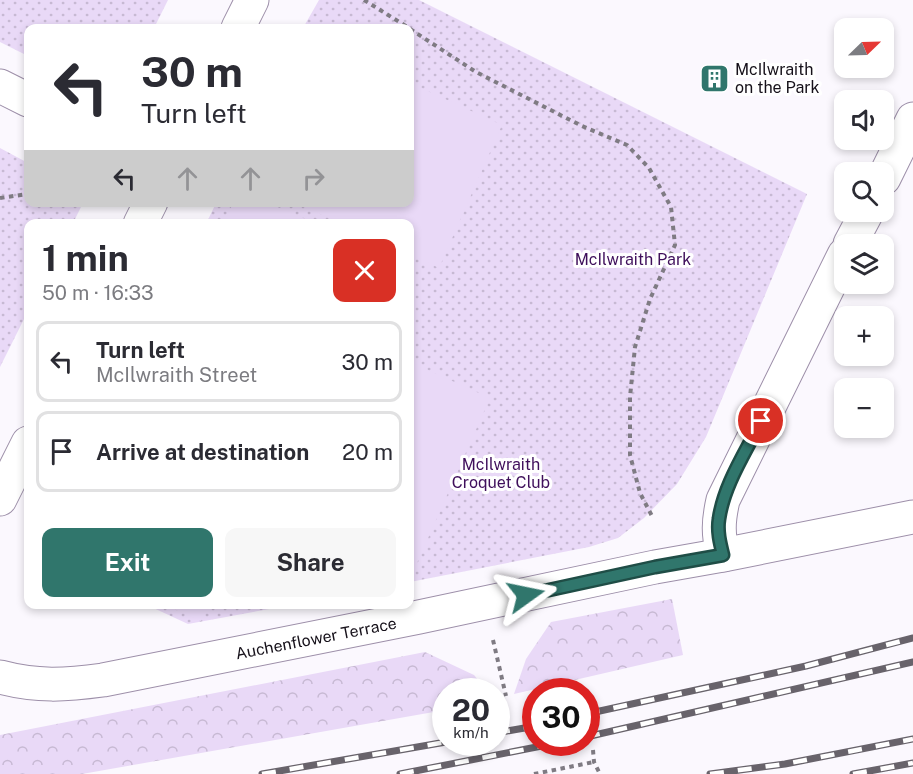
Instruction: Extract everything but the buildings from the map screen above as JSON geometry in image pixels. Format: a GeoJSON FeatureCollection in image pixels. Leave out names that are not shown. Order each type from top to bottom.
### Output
{"type":"FeatureCollection","features":[{"type":"Feature","properties":{"kind":"street"},"geometry":{"type":"LineString","coordinates":[[240,24],[252,0]]}},
{"type":"Feature","properties":{"kind":"street"},"geometry":{"type":"LineString","coordinates":[[0,86],[24,98]]}},
{"type":"Feature","properties":{"kind":"street"},"geometry":{"type":"LineString","coordinates":[[892,162],[913,119]]}},
{"type":"Feature","properties":{"kind":"street"},"geometry":{"type":"LineString","coordinates":[[723,555],[718,528],[723,500],[834,275]]}},
{"type":"Feature","properties":{"kind":"street"},"geometry":{"type":"LineString","coordinates":[[0,499],[24,451]]}},
{"type":"Feature","properties":{"kind":"street","name":"Auchenflower Terrace"},"geometry":{"type":"LineString","coordinates":[[0,677],[25,684],[65,685],[103,680],[407,620],[655,567],[913,517]]}},
{"type":"Feature","properties":{"kind":"path"},"geometry":{"type":"LineString","coordinates":[[364,0],[401,24]]}},
{"type":"Feature","properties":{"kind":"path"},"geometry":{"type":"LineString","coordinates":[[414,32],[476,72],[582,126],[627,145],[649,168],[671,207],[675,245],[650,299],[635,347],[630,397],[630,455],[640,493],[653,518]]}},
{"type":"Feature","properties":{"kind":"path"},"geometry":{"type":"LineString","coordinates":[[0,198],[24,195]]}},
{"type":"Feature","properties":{"kind":"path"},"geometry":{"type":"LineString","coordinates":[[493,639],[502,678]]}},
{"type":"Feature","properties":{"kind":"path"},"geometry":{"type":"LineString","coordinates":[[594,756],[599,772]]}},
{"type":"Feature","properties":{"kind":"path"},"geometry":{"type":"LineString","coordinates":[[534,774],[594,762]]}},
{"type":"Feature","properties":{"kind":"green space"},"geometry":{"type":"Polygon","coordinates":[[[0,0],[168,0],[156,24],[24,24],[24,54],[0,42],[0,0]]]}},
{"type":"Feature","properties":{"kind":"green space","name":"McIlwraith Park"},"geometry":{"type":"Polygon","coordinates":[[[319,0],[419,0],[807,194],[706,437],[677,484],[644,518],[618,538],[589,547],[414,581],[414,219],[208,219],[214,207],[414,207],[414,24],[305,24],[319,0]]]}},
{"type":"Feature","properties":{"kind":"green space"},"geometry":{"type":"Polygon","coordinates":[[[414,85],[502,125],[439,268],[414,256],[414,219],[332,219],[303,207],[414,207],[414,85]]]}},
{"type":"Feature","properties":{"kind":"green space"},"geometry":{"type":"Polygon","coordinates":[[[0,148],[24,161],[24,207],[81,207],[75,219],[24,219],[24,319],[0,367],[0,148]]]}},
{"type":"Feature","properties":{"kind":"green space"},"geometry":{"type":"Polygon","coordinates":[[[231,207],[277,207],[306,219],[226,219],[231,207]]]}},
{"type":"Feature","properties":{"kind":"green space"},"geometry":{"type":"Polygon","coordinates":[[[414,364],[490,398],[414,570],[414,364]]]}},
{"type":"Feature","properties":{"kind":"green space"},"geometry":{"type":"Polygon","coordinates":[[[672,599],[683,655],[583,678],[522,678],[522,692],[514,694],[526,659],[551,622],[672,599]]]}},
{"type":"Feature","properties":{"kind":"green space"},"geometry":{"type":"Polygon","coordinates":[[[156,609],[269,609],[188,624],[156,609]]]}},
{"type":"Feature","properties":{"kind":"green space"},"geometry":{"type":"Polygon","coordinates":[[[174,609],[206,609],[201,621],[174,609]]]}},
{"type":"Feature","properties":{"kind":"green space"},"geometry":{"type":"Polygon","coordinates":[[[425,652],[476,678],[432,678],[432,712],[82,774],[0,774],[0,735],[425,652]]]}},
{"type":"Feature","properties":{"kind":"railway"},"geometry":{"type":"LineString","coordinates":[[600,711],[806,666],[913,638]]}},
{"type":"Feature","properties":{"kind":"railway"},"geometry":{"type":"LineString","coordinates":[[600,734],[913,662]]}},
{"type":"Feature","properties":{"kind":"railway"},"geometry":{"type":"LineString","coordinates":[[510,731],[522,728]]}},
{"type":"Feature","properties":{"kind":"railway"},"geometry":{"type":"LineString","coordinates":[[710,774],[785,764],[913,739]]}},
{"type":"Feature","properties":{"kind":"railway"},"geometry":{"type":"LineString","coordinates":[[262,774],[432,744]]}},
{"type":"Feature","properties":{"kind":"railway"},"geometry":{"type":"LineString","coordinates":[[400,774],[522,750]]}},
{"type":"Feature","properties":{"kind":"railway"},"geometry":{"type":"LineString","coordinates":[[853,774],[913,763]]}},
{"type":"Feature","properties":{"kind":"place","name":"McIlwraith on the Park"},"geometry":{"type":"Point","coordinates":[714,78]}},
{"type":"Feature","properties":{"kind":"route"},"geometry":{"type":"LineString","coordinates":[[526,595],[723,555],[718,535],[718,520],[723,500],[761,421]]}},
{"type":"Feature","properties":{"kind":"park label","name":"McIlwraith Croquet Club"},"geometry":{"type":"Point","coordinates":[501,473]}}]}
